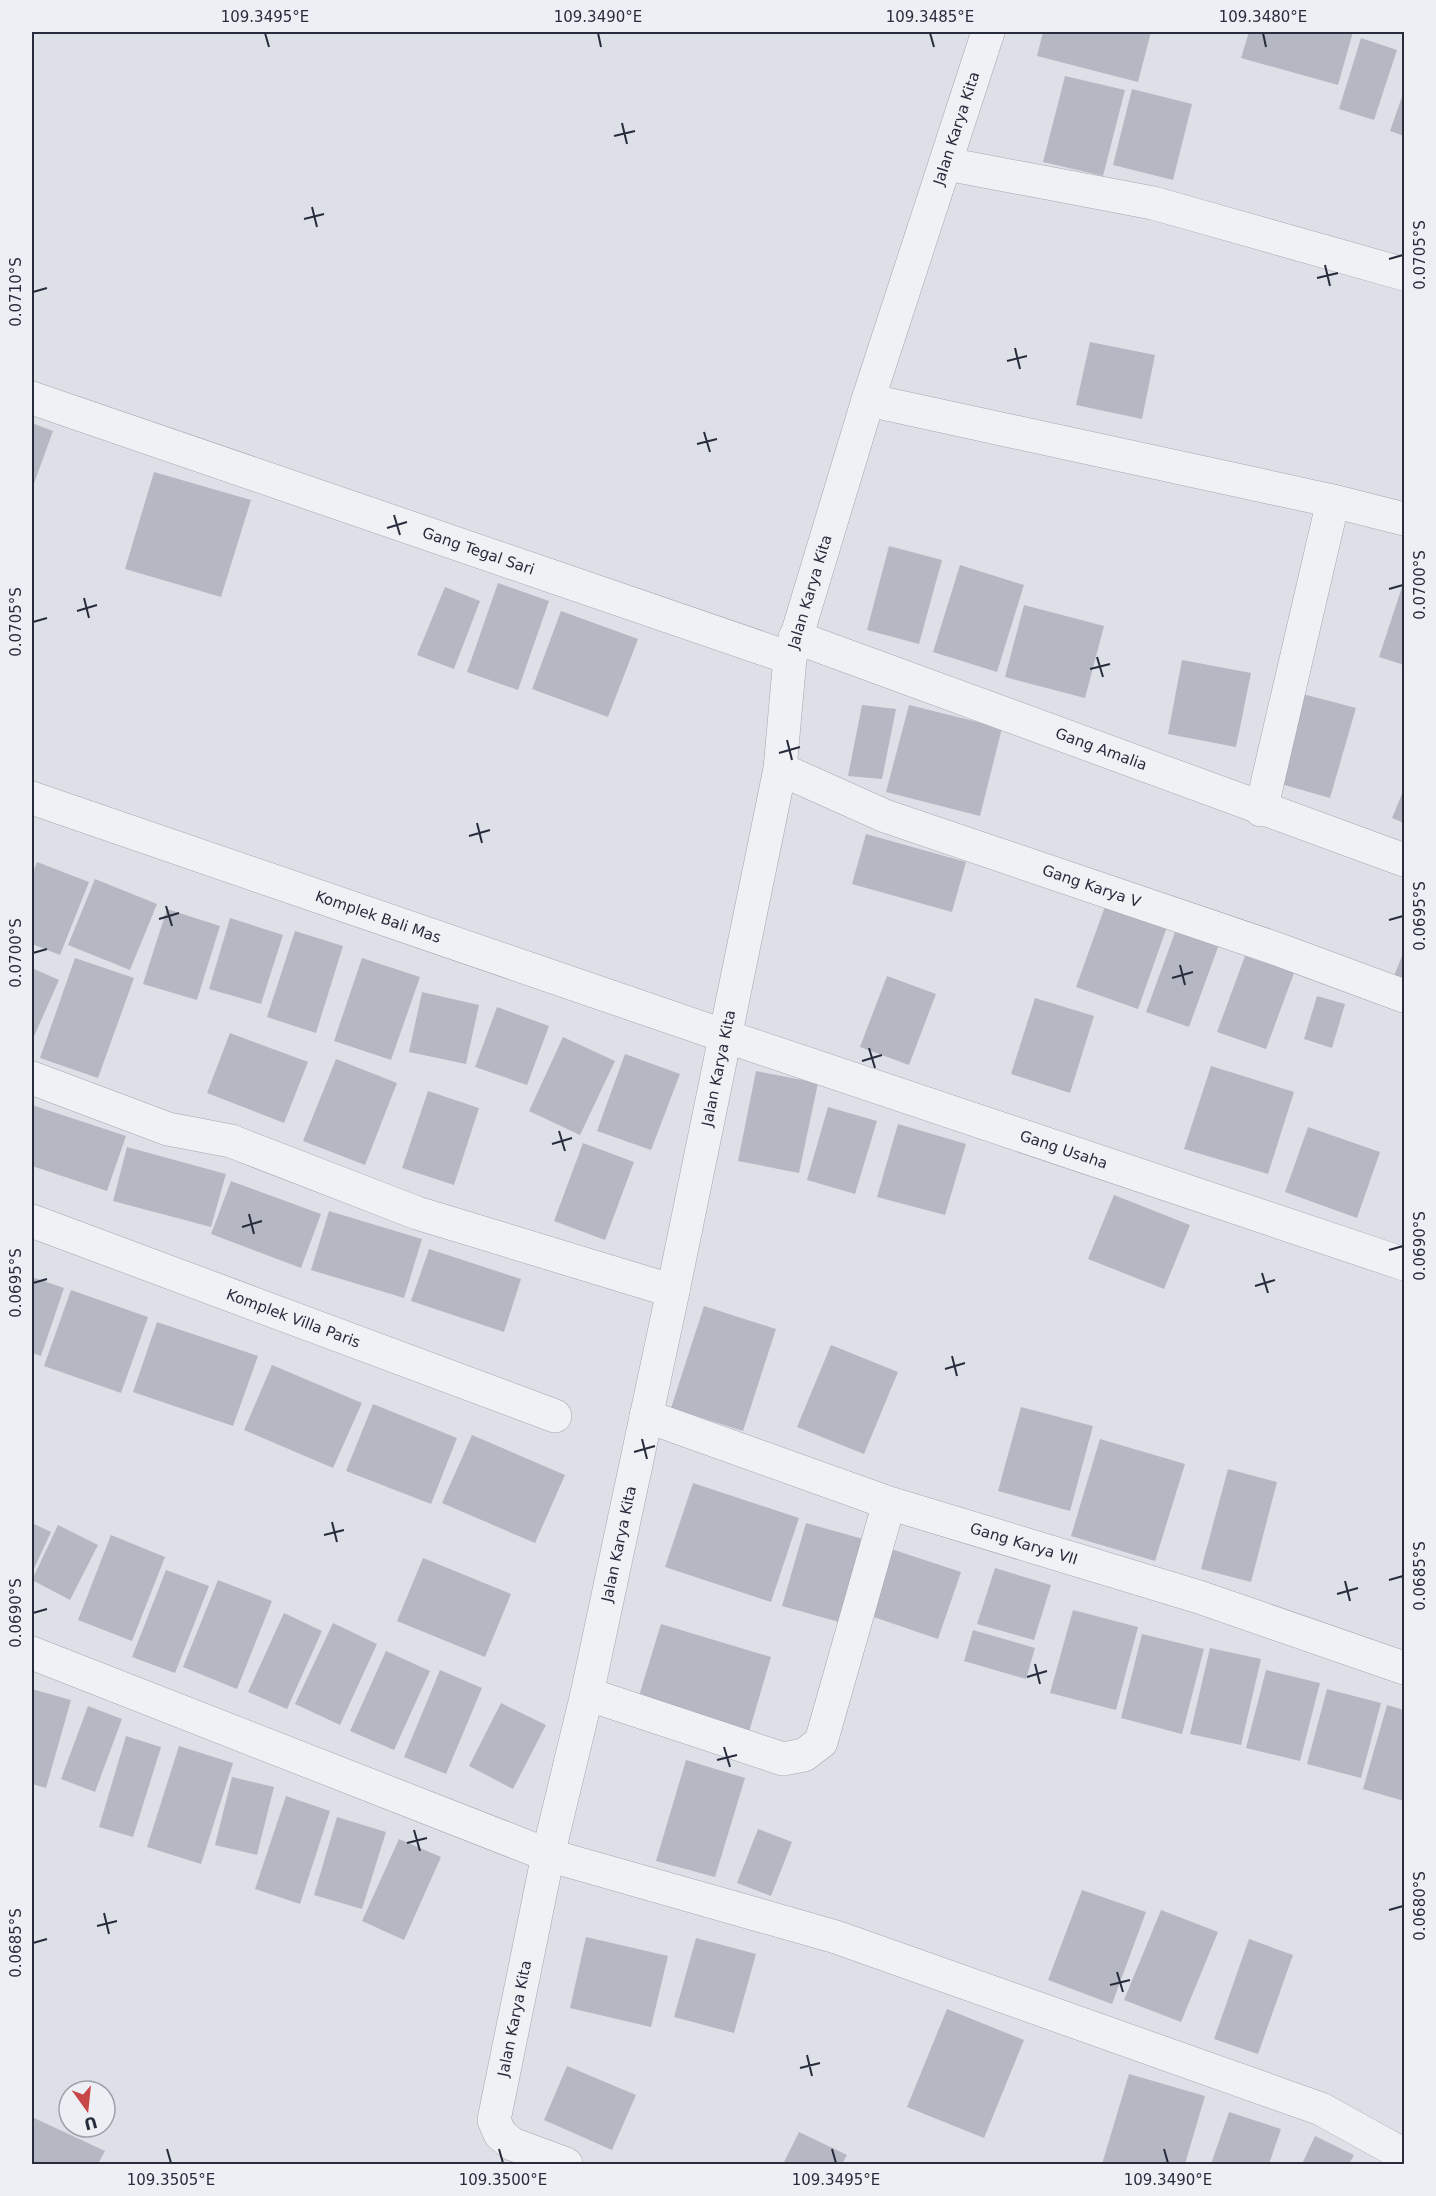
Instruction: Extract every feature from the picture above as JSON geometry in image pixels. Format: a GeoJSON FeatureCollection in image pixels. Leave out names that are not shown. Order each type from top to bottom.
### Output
{"type":"FeatureCollection","features":[{"type":"Feature","properties":{"kind":"street","name":"Jalan Karya Kita"},"geometry":{"type":"LineString","coordinates":[[566,2164],[512,2144],[500,2134],[494,2120],[548,1855],[587,1694],[673,1291],[780,769],[793,648],[868,400],[988,32]]}},
{"type":"Feature","properties":{"kind":"street"},"geometry":{"type":"LineString","coordinates":[[946,164],[1153,203],[1404,274]]}},
{"type":"Feature","properties":{"kind":"street","name":"Gang Tegal Sari"},"geometry":{"type":"LineString","coordinates":[[32,398],[793,648]]}},
{"type":"Feature","properties":{"kind":"street"},"geometry":{"type":"LineString","coordinates":[[868,400],[1333,501],[1404,519]]}},
{"type":"Feature","properties":{"kind":"street"},"geometry":{"type":"LineString","coordinates":[[1261,810],[1333,501]]}},
{"type":"Feature","properties":{"kind":"street","name":"Gang Amalia"},"geometry":{"type":"LineString","coordinates":[[793,648],[1404,860]]}},
{"type":"Feature","properties":{"kind":"street","name":"Gang Karya V"},"geometry":{"type":"LineString","coordinates":[[780,769],[885,816],[1274,948],[1404,996]]}},
{"type":"Feature","properties":{"kind":"street","name":"Komplek Bali Mas"},"geometry":{"type":"LineString","coordinates":[[32,798],[725,1036]]}},
{"type":"Feature","properties":{"kind":"street","name":"Gang Usaha"},"geometry":{"type":"LineString","coordinates":[[725,1036],[1404,1264]]}},
{"type":"Feature","properties":{"kind":"street"},"geometry":{"type":"LineString","coordinates":[[32,1078],[168,1128],[231,1141],[417,1213],[673,1291]]}},
{"type":"Feature","properties":{"kind":"street","name":"Komplek Villa Paris"},"geometry":{"type":"LineString","coordinates":[[32,1221],[555,1416]]}},
{"type":"Feature","properties":{"kind":"street","name":"Gang Karya VII"},"geometry":{"type":"LineString","coordinates":[[646,1416],[889,1503],[1199,1597],[1404,1668]]}},
{"type":"Feature","properties":{"kind":"street"},"geometry":{"type":"LineString","coordinates":[[587,1694],[783,1759],[804,1755],[821,1742],[889,1503]]}},
{"type":"Feature","properties":{"kind":"street"},"geometry":{"type":"LineString","coordinates":[[32,1653],[548,1855],[836,1937],[1322,2109],[1404,2155]]}},
{"type":"Feature","properties":{"kind":"building"},"geometry":{"type":"Polygon","coordinates":[[[1043,32],[1151,32],[1138,82],[1037,56],[1043,32]]]}},
{"type":"Feature","properties":{"kind":"building"},"geometry":{"type":"Polygon","coordinates":[[[1249,32],[1353,32],[1338,85],[1241,58],[1249,32]]]}},
{"type":"Feature","properties":{"kind":"building"},"geometry":{"type":"Polygon","coordinates":[[[1361,38],[1397,50],[1374,120],[1339,109],[1361,38]]]}},
{"type":"Feature","properties":{"kind":"building"},"geometry":{"type":"Polygon","coordinates":[[[1065,76],[1125,90],[1103,176],[1043,162],[1065,76]]]}},
{"type":"Feature","properties":{"kind":"building"},"geometry":{"type":"Polygon","coordinates":[[[1132,89],[1192,104],[1173,180],[1113,165],[1132,89]]]}},
{"type":"Feature","properties":{"kind":"building"},"geometry":{"type":"Polygon","coordinates":[[[1404,91],[1404,136],[1390,131],[1404,91]]]}},
{"type":"Feature","properties":{"kind":"building"},"geometry":{"type":"Polygon","coordinates":[[[1090,342],[1155,355],[1142,419],[1076,405],[1090,342]]]}},
{"type":"Feature","properties":{"kind":"building"},"geometry":{"type":"Polygon","coordinates":[[[32,423],[53,431],[32,489],[32,423]]]}},
{"type":"Feature","properties":{"kind":"building"},"geometry":{"type":"Polygon","coordinates":[[[154,472],[251,500],[221,597],[125,569],[154,472]]]}},
{"type":"Feature","properties":{"kind":"building"},"geometry":{"type":"Polygon","coordinates":[[[889,546],[942,560],[919,644],[867,630],[889,546]]]}},
{"type":"Feature","properties":{"kind":"building"},"geometry":{"type":"Polygon","coordinates":[[[960,565],[1024,585],[997,672],[933,652],[960,565]]]}},
{"type":"Feature","properties":{"kind":"building"},"geometry":{"type":"Polygon","coordinates":[[[498,583],[549,601],[518,690],[467,672],[498,583]]]}},
{"type":"Feature","properties":{"kind":"building"},"geometry":{"type":"Polygon","coordinates":[[[445,587],[480,601],[454,669],[417,655],[445,587]]]}},
{"type":"Feature","properties":{"kind":"building"},"geometry":{"type":"Polygon","coordinates":[[[1402,587],[1404,588],[1404,665],[1379,657],[1402,587]]]}},
{"type":"Feature","properties":{"kind":"building"},"geometry":{"type":"Polygon","coordinates":[[[1024,605],[1104,626],[1085,698],[1005,677],[1024,605]]]}},
{"type":"Feature","properties":{"kind":"building"},"geometry":{"type":"Polygon","coordinates":[[[561,611],[638,639],[608,717],[532,689],[561,611]]]}},
{"type":"Feature","properties":{"kind":"building"},"geometry":{"type":"Polygon","coordinates":[[[1182,660],[1251,673],[1236,747],[1168,734],[1182,660]]]}},
{"type":"Feature","properties":{"kind":"building"},"geometry":{"type":"Polygon","coordinates":[[[1299,693],[1356,708],[1330,798],[1274,782],[1299,693]]]}},
{"type":"Feature","properties":{"kind":"building"},"geometry":{"type":"Polygon","coordinates":[[[862,705],[896,709],[882,779],[848,776],[862,705]]]}},
{"type":"Feature","properties":{"kind":"building"},"geometry":{"type":"Polygon","coordinates":[[[909,705],[1002,728],[980,816],[886,792],[909,705]]]}},
{"type":"Feature","properties":{"kind":"building"},"geometry":{"type":"Polygon","coordinates":[[[1404,789],[1404,823],[1392,818],[1404,789]]]}},
{"type":"Feature","properties":{"kind":"building"},"geometry":{"type":"Polygon","coordinates":[[[866,834],[966,862],[952,912],[852,884],[866,834]]]}},
{"type":"Feature","properties":{"kind":"building"},"geometry":{"type":"Polygon","coordinates":[[[37,862],[89,882],[60,955],[32,944],[32,875],[37,862]]]}},
{"type":"Feature","properties":{"kind":"building"},"geometry":{"type":"Polygon","coordinates":[[[95,879],[157,904],[130,970],[68,945],[95,879]]]}},
{"type":"Feature","properties":{"kind":"building"},"geometry":{"type":"Polygon","coordinates":[[[1108,898],[1169,921],[1138,1009],[1076,987],[1108,898]]]}},
{"type":"Feature","properties":{"kind":"building"},"geometry":{"type":"Polygon","coordinates":[[[167,909],[220,926],[197,1000],[143,984],[167,909]]]}},
{"type":"Feature","properties":{"kind":"building"},"geometry":{"type":"Polygon","coordinates":[[[230,918],[283,935],[261,1004],[209,989],[230,918]]]}},
{"type":"Feature","properties":{"kind":"building"},"geometry":{"type":"Polygon","coordinates":[[[1178,924],[1221,939],[1189,1027],[1146,1012],[1178,924]]]}},
{"type":"Feature","properties":{"kind":"building"},"geometry":{"type":"Polygon","coordinates":[[[295,931],[343,946],[316,1033],[267,1017],[295,931]]]}},
{"type":"Feature","properties":{"kind":"building"},"geometry":{"type":"Polygon","coordinates":[[[1404,951],[1404,980],[1394,976],[1404,951]]]}},
{"type":"Feature","properties":{"kind":"building"},"geometry":{"type":"Polygon","coordinates":[[[1245,956],[1294,973],[1266,1049],[1217,1032],[1245,956]]]}},
{"type":"Feature","properties":{"kind":"building"},"geometry":{"type":"Polygon","coordinates":[[[75,958],[134,978],[98,1078],[40,1058],[75,958]]]}},
{"type":"Feature","properties":{"kind":"building"},"geometry":{"type":"Polygon","coordinates":[[[362,958],[420,977],[391,1060],[334,1041],[362,958]]]}},
{"type":"Feature","properties":{"kind":"building"},"geometry":{"type":"Polygon","coordinates":[[[34,969],[59,980],[32,1041],[32,975],[34,969]]]}},
{"type":"Feature","properties":{"kind":"building"},"geometry":{"type":"Polygon","coordinates":[[[887,976],[936,994],[909,1065],[860,1047],[887,976]]]}},
{"type":"Feature","properties":{"kind":"building"},"geometry":{"type":"Polygon","coordinates":[[[422,992],[479,1005],[466,1064],[409,1052],[422,992]]]}},
{"type":"Feature","properties":{"kind":"building"},"geometry":{"type":"Polygon","coordinates":[[[1317,996],[1345,1004],[1332,1048],[1304,1039],[1317,996]]]}},
{"type":"Feature","properties":{"kind":"building"},"geometry":{"type":"Polygon","coordinates":[[[1035,998],[1094,1016],[1070,1093],[1011,1074],[1035,998]]]}},
{"type":"Feature","properties":{"kind":"building"},"geometry":{"type":"Polygon","coordinates":[[[497,1007],[549,1026],[527,1085],[475,1067],[497,1007]]]}},
{"type":"Feature","properties":{"kind":"building"},"geometry":{"type":"Polygon","coordinates":[[[230,1033],[308,1062],[284,1123],[207,1093],[230,1033]]]}},
{"type":"Feature","properties":{"kind":"building"},"geometry":{"type":"Polygon","coordinates":[[[563,1037],[615,1061],[580,1135],[529,1111],[563,1037]]]}},
{"type":"Feature","properties":{"kind":"building"},"geometry":{"type":"Polygon","coordinates":[[[625,1054],[680,1074],[651,1150],[597,1131],[625,1054]]]}},
{"type":"Feature","properties":{"kind":"building"},"geometry":{"type":"Polygon","coordinates":[[[336,1059],[397,1083],[365,1165],[303,1141],[336,1059]]]}},
{"type":"Feature","properties":{"kind":"building"},"geometry":{"type":"Polygon","coordinates":[[[1211,1066],[1294,1092],[1268,1174],[1184,1149],[1211,1066]]]}},
{"type":"Feature","properties":{"kind":"building"},"geometry":{"type":"Polygon","coordinates":[[[756,1071],[818,1083],[799,1173],[738,1161],[756,1071]]]}},
{"type":"Feature","properties":{"kind":"building"},"geometry":{"type":"Polygon","coordinates":[[[428,1091],[479,1108],[454,1185],[402,1168],[428,1091]]]}},
{"type":"Feature","properties":{"kind":"building"},"geometry":{"type":"Polygon","coordinates":[[[32,1105],[126,1136],[107,1191],[32,1166],[32,1105]]]}},
{"type":"Feature","properties":{"kind":"building"},"geometry":{"type":"Polygon","coordinates":[[[828,1107],[877,1121],[855,1194],[807,1180],[828,1107]]]}},
{"type":"Feature","properties":{"kind":"building"},"geometry":{"type":"Polygon","coordinates":[[[898,1124],[966,1144],[945,1215],[877,1197],[898,1124]]]}},
{"type":"Feature","properties":{"kind":"building"},"geometry":{"type":"Polygon","coordinates":[[[1308,1127],[1380,1152],[1357,1218],[1285,1192],[1308,1127]]]}},
{"type":"Feature","properties":{"kind":"building"},"geometry":{"type":"Polygon","coordinates":[[[583,1143],[634,1162],[605,1240],[554,1221],[583,1143]]]}},
{"type":"Feature","properties":{"kind":"building"},"geometry":{"type":"Polygon","coordinates":[[[127,1147],[226,1174],[211,1227],[113,1201],[127,1147]]]}},
{"type":"Feature","properties":{"kind":"building"},"geometry":{"type":"Polygon","coordinates":[[[231,1181],[321,1214],[301,1268],[211,1234],[231,1181]]]}},
{"type":"Feature","properties":{"kind":"building"},"geometry":{"type":"Polygon","coordinates":[[[1114,1195],[1190,1225],[1164,1289],[1088,1259],[1114,1195]]]}},
{"type":"Feature","properties":{"kind":"building"},"geometry":{"type":"Polygon","coordinates":[[[329,1211],[422,1239],[404,1298],[311,1270],[329,1211]]]}},
{"type":"Feature","properties":{"kind":"building"},"geometry":{"type":"Polygon","coordinates":[[[429,1249],[521,1279],[504,1332],[411,1301],[429,1249]]]}},
{"type":"Feature","properties":{"kind":"building"},"geometry":{"type":"Polygon","coordinates":[[[32,1277],[64,1288],[41,1356],[32,1353],[32,1277]]]}},
{"type":"Feature","properties":{"kind":"building"},"geometry":{"type":"Polygon","coordinates":[[[71,1290],[148,1317],[121,1393],[44,1366],[71,1290]]]}},
{"type":"Feature","properties":{"kind":"building"},"geometry":{"type":"Polygon","coordinates":[[[704,1306],[776,1329],[743,1431],[671,1408],[704,1306]]]}},
{"type":"Feature","properties":{"kind":"building"},"geometry":{"type":"Polygon","coordinates":[[[157,1322],[258,1356],[233,1426],[133,1392],[157,1322]]]}},
{"type":"Feature","properties":{"kind":"building"},"geometry":{"type":"Polygon","coordinates":[[[831,1345],[898,1372],[864,1454],[797,1427],[831,1345]]]}},
{"type":"Feature","properties":{"kind":"building"},"geometry":{"type":"Polygon","coordinates":[[[272,1365],[362,1403],[333,1468],[244,1430],[272,1365]]]}},
{"type":"Feature","properties":{"kind":"building"},"geometry":{"type":"Polygon","coordinates":[[[373,1404],[457,1438],[431,1504],[346,1471],[373,1404]]]}},
{"type":"Feature","properties":{"kind":"building"},"geometry":{"type":"Polygon","coordinates":[[[1021,1407],[1093,1426],[1070,1511],[998,1491],[1021,1407]]]}},
{"type":"Feature","properties":{"kind":"building"},"geometry":{"type":"Polygon","coordinates":[[[472,1435],[565,1475],[535,1543],[442,1503],[472,1435]]]}},
{"type":"Feature","properties":{"kind":"building"},"geometry":{"type":"Polygon","coordinates":[[[1100,1439],[1185,1464],[1155,1561],[1071,1536],[1100,1439]]]}},
{"type":"Feature","properties":{"kind":"building"},"geometry":{"type":"Polygon","coordinates":[[[1228,1469],[1277,1482],[1251,1582],[1201,1569],[1228,1469]]]}},
{"type":"Feature","properties":{"kind":"building"},"geometry":{"type":"Polygon","coordinates":[[[693,1483],[799,1518],[771,1602],[665,1567],[693,1483]]]}},
{"type":"Feature","properties":{"kind":"building"},"geometry":{"type":"Polygon","coordinates":[[[32,1523],[51,1532],[32,1573],[32,1523]]]}},
{"type":"Feature","properties":{"kind":"building"},"geometry":{"type":"Polygon","coordinates":[[[806,1523],[863,1539],[839,1622],[782,1606],[806,1523]]]}},
{"type":"Feature","properties":{"kind":"building"},"geometry":{"type":"Polygon","coordinates":[[[58,1525],[98,1545],[70,1600],[32,1580],[58,1525]]]}},
{"type":"Feature","properties":{"kind":"building"},"geometry":{"type":"Polygon","coordinates":[[[111,1535],[165,1557],[132,1641],[78,1620],[111,1535]]]}},
{"type":"Feature","properties":{"kind":"building"},"geometry":{"type":"Polygon","coordinates":[[[885,1547],[961,1572],[938,1639],[862,1613],[885,1547]]]}},
{"type":"Feature","properties":{"kind":"building"},"geometry":{"type":"Polygon","coordinates":[[[423,1558],[511,1594],[485,1657],[397,1621],[423,1558]]]}},
{"type":"Feature","properties":{"kind":"building"},"geometry":{"type":"Polygon","coordinates":[[[995,1568],[1051,1585],[1034,1640],[977,1624],[995,1568]]]}},
{"type":"Feature","properties":{"kind":"building"},"geometry":{"type":"Polygon","coordinates":[[[166,1570],[209,1586],[175,1673],[132,1657],[166,1570]]]}},
{"type":"Feature","properties":{"kind":"building"},"geometry":{"type":"Polygon","coordinates":[[[218,1580],[272,1601],[237,1689],[183,1667],[218,1580]]]}},
{"type":"Feature","properties":{"kind":"building"},"geometry":{"type":"Polygon","coordinates":[[[1073,1610],[1138,1627],[1116,1710],[1050,1693],[1073,1610]]]}},
{"type":"Feature","properties":{"kind":"building"},"geometry":{"type":"Polygon","coordinates":[[[284,1613],[322,1631],[287,1709],[248,1692],[284,1613]]]}},
{"type":"Feature","properties":{"kind":"building"},"geometry":{"type":"Polygon","coordinates":[[[333,1623],[377,1644],[340,1725],[295,1704],[333,1623]]]}},
{"type":"Feature","properties":{"kind":"building"},"geometry":{"type":"Polygon","coordinates":[[[661,1624],[771,1657],[749,1732],[638,1699],[661,1624]]]}},
{"type":"Feature","properties":{"kind":"building"},"geometry":{"type":"Polygon","coordinates":[[[973,1630],[1035,1648],[1026,1679],[964,1661],[973,1630]]]}},
{"type":"Feature","properties":{"kind":"building"},"geometry":{"type":"Polygon","coordinates":[[[1142,1634],[1204,1649],[1182,1734],[1121,1718],[1142,1634]]]}},
{"type":"Feature","properties":{"kind":"building"},"geometry":{"type":"Polygon","coordinates":[[[1210,1648],[1261,1659],[1241,1745],[1190,1734],[1210,1648]]]}},
{"type":"Feature","properties":{"kind":"building"},"geometry":{"type":"Polygon","coordinates":[[[386,1651],[430,1671],[394,1750],[350,1731],[386,1651]]]}},
{"type":"Feature","properties":{"kind":"building"},"geometry":{"type":"Polygon","coordinates":[[[440,1670],[482,1688],[446,1774],[404,1757],[440,1670]]]}},
{"type":"Feature","properties":{"kind":"building"},"geometry":{"type":"Polygon","coordinates":[[[1266,1670],[1320,1683],[1300,1761],[1246,1748],[1266,1670]]]}},
{"type":"Feature","properties":{"kind":"building"},"geometry":{"type":"Polygon","coordinates":[[[32,1689],[71,1700],[46,1788],[32,1784],[32,1689]]]}},
{"type":"Feature","properties":{"kind":"building"},"geometry":{"type":"Polygon","coordinates":[[[1327,1689],[1381,1703],[1361,1778],[1307,1764],[1327,1689]]]}},
{"type":"Feature","properties":{"kind":"building"},"geometry":{"type":"Polygon","coordinates":[[[501,1703],[546,1725],[513,1789],[469,1766],[501,1703]]]}},
{"type":"Feature","properties":{"kind":"building"},"geometry":{"type":"Polygon","coordinates":[[[1387,1705],[1404,1710],[1404,1801],[1363,1789],[1387,1705]]]}},
{"type":"Feature","properties":{"kind":"building"},"geometry":{"type":"Polygon","coordinates":[[[88,1706],[122,1719],[95,1792],[61,1779],[88,1706]]]}},
{"type":"Feature","properties":{"kind":"building"},"geometry":{"type":"Polygon","coordinates":[[[126,1736],[161,1747],[133,1837],[99,1827],[126,1736]]]}},
{"type":"Feature","properties":{"kind":"building"},"geometry":{"type":"Polygon","coordinates":[[[179,1746],[233,1763],[201,1864],[147,1847],[179,1746]]]}},
{"type":"Feature","properties":{"kind":"building"},"geometry":{"type":"Polygon","coordinates":[[[686,1760],[745,1778],[715,1877],[656,1861],[686,1760]]]}},
{"type":"Feature","properties":{"kind":"building"},"geometry":{"type":"Polygon","coordinates":[[[232,1777],[274,1787],[257,1855],[215,1845],[232,1777]]]}},
{"type":"Feature","properties":{"kind":"building"},"geometry":{"type":"Polygon","coordinates":[[[286,1796],[330,1811],[300,1904],[255,1889],[286,1796]]]}},
{"type":"Feature","properties":{"kind":"building"},"geometry":{"type":"Polygon","coordinates":[[[337,1817],[386,1832],[362,1909],[314,1895],[337,1817]]]}},
{"type":"Feature","properties":{"kind":"building"},"geometry":{"type":"Polygon","coordinates":[[[758,1829],[792,1842],[771,1896],[737,1883],[758,1829]]]}},
{"type":"Feature","properties":{"kind":"building"},"geometry":{"type":"Polygon","coordinates":[[[399,1839],[441,1857],[404,1940],[362,1921],[399,1839]]]}},
{"type":"Feature","properties":{"kind":"building"},"geometry":{"type":"Polygon","coordinates":[[[1082,1890],[1146,1912],[1112,2004],[1048,1980],[1082,1890]]]}},
{"type":"Feature","properties":{"kind":"building"},"geometry":{"type":"Polygon","coordinates":[[[1161,1910],[1218,1932],[1181,2022],[1124,2000],[1161,1910]]]}},
{"type":"Feature","properties":{"kind":"building"},"geometry":{"type":"Polygon","coordinates":[[[586,1937],[668,1956],[651,2027],[570,2008],[586,1937]]]}},
{"type":"Feature","properties":{"kind":"building"},"geometry":{"type":"Polygon","coordinates":[[[696,1938],[756,1954],[734,2033],[674,2017],[696,1938]]]}},
{"type":"Feature","properties":{"kind":"building"},"geometry":{"type":"Polygon","coordinates":[[[1249,1939],[1293,1955],[1258,2054],[1214,2039],[1249,1939]]]}},
{"type":"Feature","properties":{"kind":"building"},"geometry":{"type":"Polygon","coordinates":[[[947,2009],[1024,2040],[984,2138],[907,2107],[947,2009]]]}},
{"type":"Feature","properties":{"kind":"building"},"geometry":{"type":"Polygon","coordinates":[[[567,2066],[636,2095],[612,2150],[544,2120],[567,2066]]]}},
{"type":"Feature","properties":{"kind":"building"},"geometry":{"type":"Polygon","coordinates":[[[1129,2074],[1205,2096],[1185,2164],[1102,2164],[1129,2074]]]}},
{"type":"Feature","properties":{"kind":"building"},"geometry":{"type":"Polygon","coordinates":[[[1229,2112],[1281,2129],[1269,2164],[1211,2164],[1229,2112]]]}},
{"type":"Feature","properties":{"kind":"building"},"geometry":{"type":"Polygon","coordinates":[[[32,2117],[57,2129],[57,2139],[79,2139],[105,2151],[98,2164],[32,2164],[32,2117]]]}},
{"type":"Feature","properties":{"kind":"building"},"geometry":{"type":"Polygon","coordinates":[[[799,2132],[847,2155],[842,2164],[783,2164],[799,2132]]]}},
{"type":"Feature","properties":{"kind":"building"},"geometry":{"type":"Polygon","coordinates":[[[1315,2136],[1354,2155],[1349,2164],[1302,2164],[1315,2136]]]}}]}
